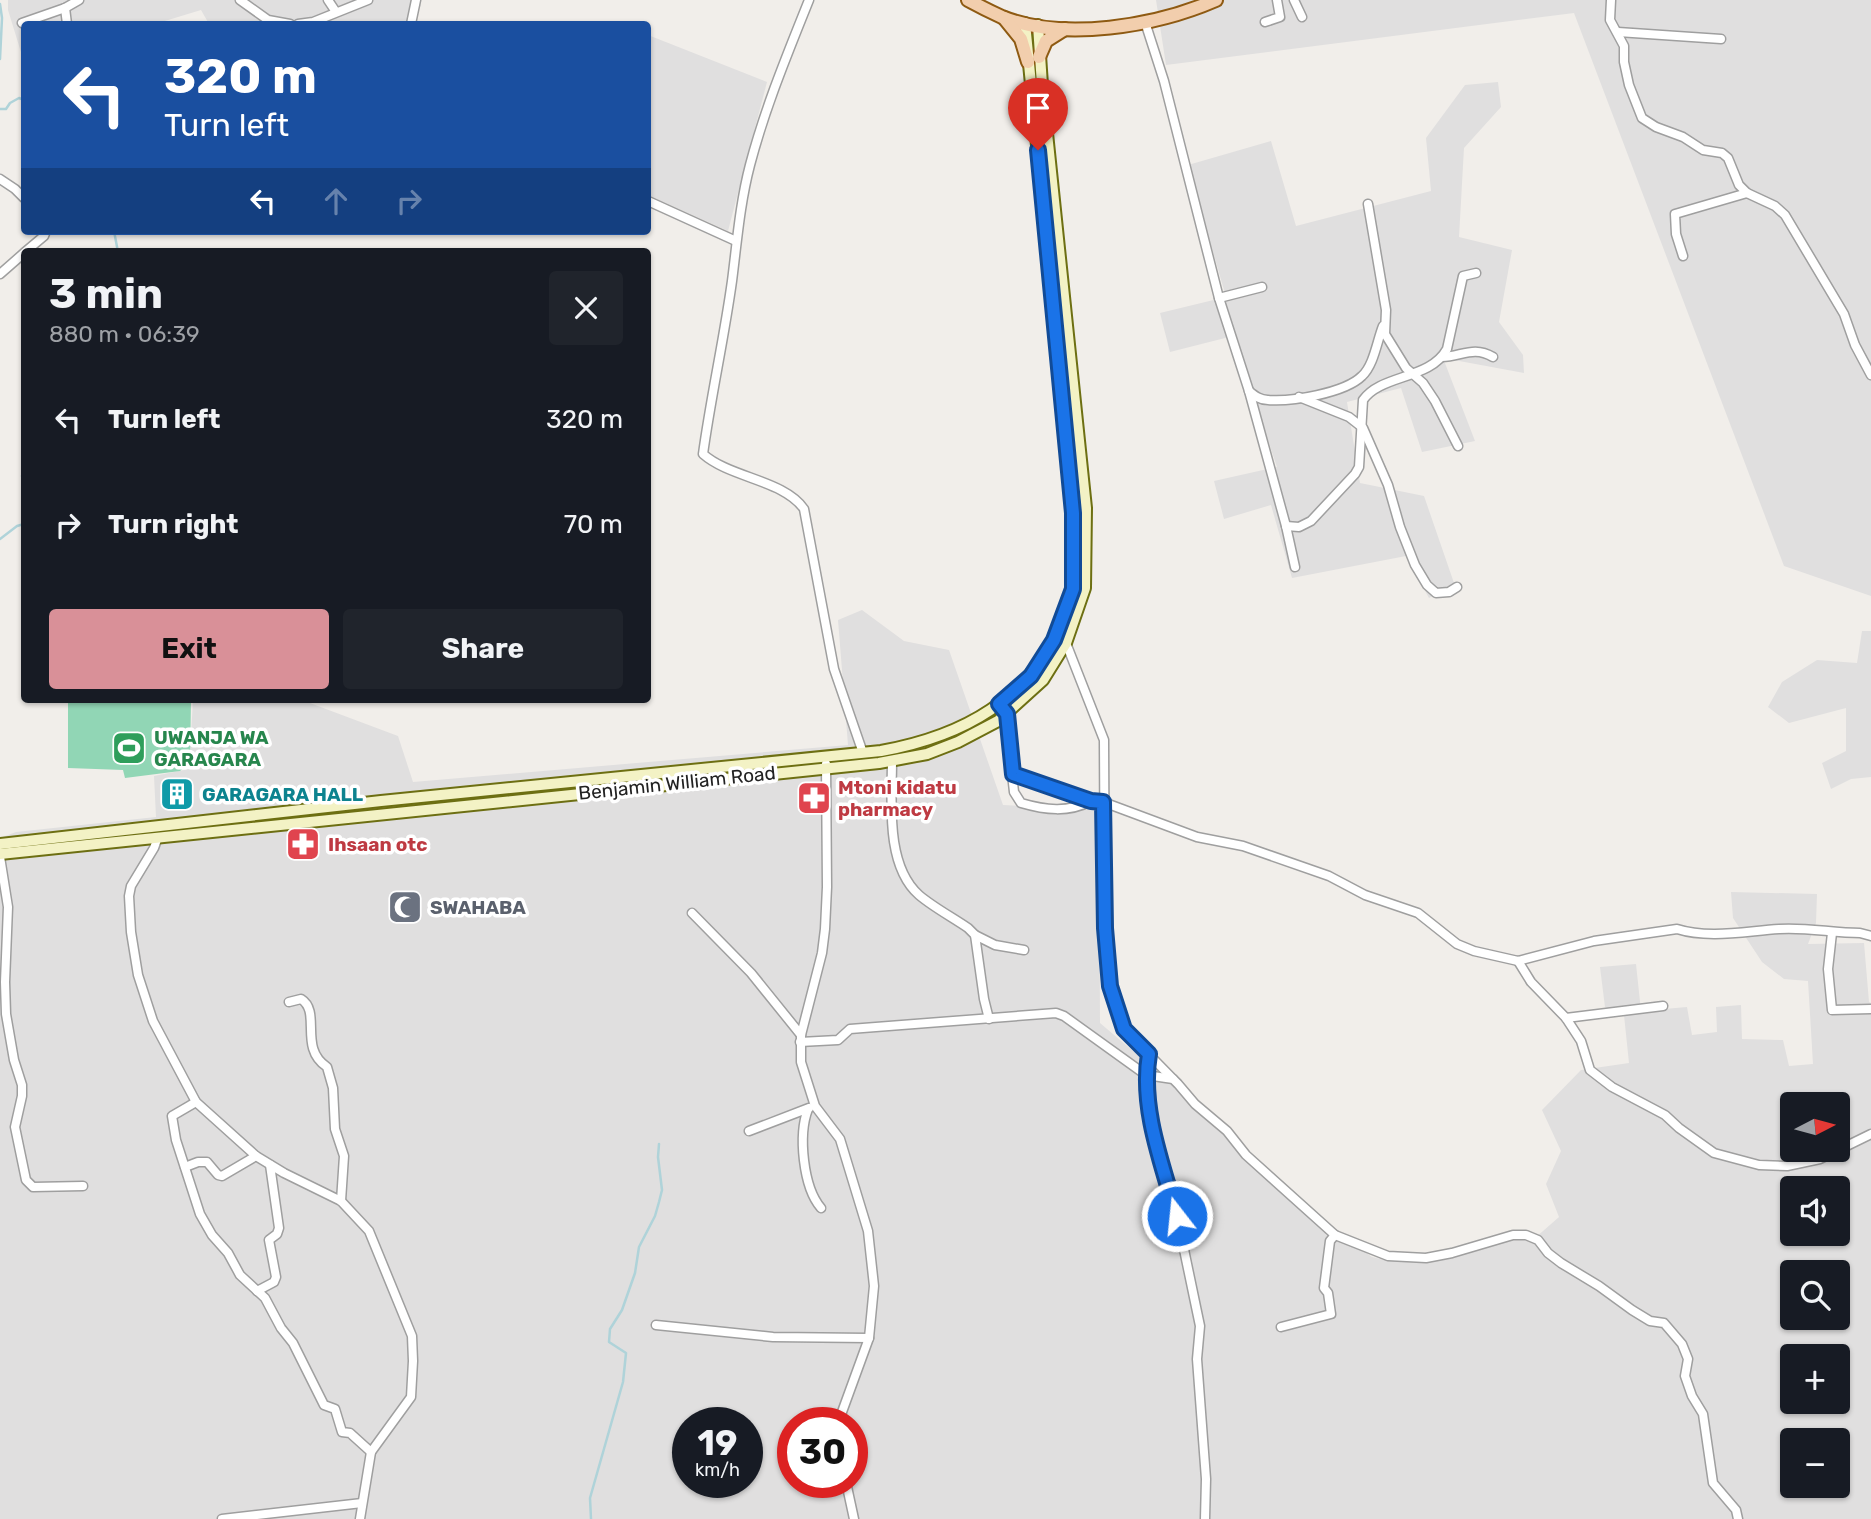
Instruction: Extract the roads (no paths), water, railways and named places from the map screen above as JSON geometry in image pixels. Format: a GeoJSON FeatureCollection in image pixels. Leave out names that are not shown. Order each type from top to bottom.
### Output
{"type":"FeatureCollection","features":[{"type":"Feature","properties":{"kind":"main road"},"geometry":{"type":"LineString","coordinates":[[968,0],[1004,18],[1065,29],[1101,28],[1145,22],[1216,0]]}},
{"type":"Feature","properties":{"kind":"main road"},"geometry":{"type":"LineString","coordinates":[[1004,18],[1034,59],[1046,41],[1065,29]]}},
{"type":"Feature","properties":{"kind":"main road","name":"Benjamin William Road"},"geometry":{"type":"LineString","coordinates":[[0,855],[826,762],[926,742],[952,732],[999,704],[1031,676],[1054,640],[1073,589],[1073,513],[1032,24]]}},
{"type":"Feature","properties":{"kind":"main road","name":"Benjamin William Road"},"geometry":{"type":"LineString","coordinates":[[0,844],[382,801],[826,762],[892,760],[927,754],[958,743],[998,721],[1043,680],[1066,643],[1085,588],[1086,508],[1034,59]]}},
{"type":"Feature","properties":{"kind":"street"},"geometry":{"type":"LineString","coordinates":[[28,21],[79,0]]}},
{"type":"Feature","properties":{"kind":"street"},"geometry":{"type":"LineString","coordinates":[[240,0],[274,21]]}},
{"type":"Feature","properties":{"kind":"street"},"geometry":{"type":"LineString","coordinates":[[328,0],[336,12]]}},
{"type":"Feature","properties":{"kind":"street"},"geometry":{"type":"LineString","coordinates":[[308,21],[368,0]]}},
{"type":"Feature","properties":{"kind":"street"},"geometry":{"type":"LineString","coordinates":[[412,21],[416,0]]}},
{"type":"Feature","properties":{"kind":"street"},"geometry":{"type":"LineString","coordinates":[[809,0],[766,107],[763,127],[750,165],[703,454],[712,462],[790,496],[804,509],[834,669],[863,753]]}},
{"type":"Feature","properties":{"kind":"street"},"geometry":{"type":"LineString","coordinates":[[1265,22],[1280,17],[1277,0]]}},
{"type":"Feature","properties":{"kind":"street"},"geometry":{"type":"LineString","coordinates":[[1611,0],[1610,20],[1624,46],[1629,85],[1642,118],[1656,127],[1683,137],[1703,150],[1723,153],[1746,193],[1775,206],[1784,215],[1844,314],[1855,345],[1871,375]]}},
{"type":"Feature","properties":{"kind":"street"},"geometry":{"type":"LineString","coordinates":[[1298,1],[1302,17]]}},
{"type":"Feature","properties":{"kind":"street"},"geometry":{"type":"LineString","coordinates":[[65,8],[67,21]]}},
{"type":"Feature","properties":{"kind":"street"},"geometry":{"type":"LineString","coordinates":[[1145,22],[1164,81],[1219,298],[1249,391],[1295,567]]}},
{"type":"Feature","properties":{"kind":"street"},"geometry":{"type":"LineString","coordinates":[[1618,32],[1721,39]]}},
{"type":"Feature","properties":{"kind":"street"},"geometry":{"type":"LineString","coordinates":[[0,179],[21,195]]}},
{"type":"Feature","properties":{"kind":"street"},"geometry":{"type":"LineString","coordinates":[[1683,256],[1676,234],[1675,214],[1746,193]]}},
{"type":"Feature","properties":{"kind":"street"},"geometry":{"type":"LineString","coordinates":[[651,202],[736,241]]}},
{"type":"Feature","properties":{"kind":"street"},"geometry":{"type":"LineString","coordinates":[[1249,391],[1258,398],[1268,400],[1332,393],[1363,376],[1383,326],[1386,310],[1368,204]]}},
{"type":"Feature","properties":{"kind":"street"},"geometry":{"type":"LineString","coordinates":[[30,248],[44,235]]}},
{"type":"Feature","properties":{"kind":"street"},"geometry":{"type":"LineString","coordinates":[[0,274],[21,256]]}},
{"type":"Feature","properties":{"kind":"street"},"geometry":{"type":"LineString","coordinates":[[1286,526],[1299,527],[1311,521],[1355,474],[1359,467],[1361,406],[1367,394],[1436,363],[1442,357],[1447,349],[1463,276],[1476,273]]}},
{"type":"Feature","properties":{"kind":"street"},"geometry":{"type":"LineString","coordinates":[[1219,298],[1262,287]]}},
{"type":"Feature","properties":{"kind":"street"},"geometry":{"type":"LineString","coordinates":[[1383,326],[1389,343],[1435,401],[1458,446]]}},
{"type":"Feature","properties":{"kind":"street"},"geometry":{"type":"LineString","coordinates":[[1442,357],[1479,350],[1493,357]]}},
{"type":"Feature","properties":{"kind":"street"},"geometry":{"type":"LineString","coordinates":[[1299,397],[1349,417],[1360,425],[1388,485],[1400,527],[1419,574],[1437,593],[1449,592],[1457,587]]}},
{"type":"Feature","properties":{"kind":"street"},"geometry":{"type":"LineString","coordinates":[[1066,643],[1103,733],[1105,928],[1110,986],[1124,1029],[1195,1104],[1227,1131],[1246,1155],[1335,1235],[1388,1256],[1426,1258],[1478,1247],[1513,1235],[1526,1235],[1538,1240],[1548,1253],[1561,1263],[1632,1310],[1650,1321],[1664,1323],[1682,1344],[1688,1359],[1685,1376],[1692,1396],[1703,1414],[1713,1483],[1736,1510],[1738,1519]]}},
{"type":"Feature","properties":{"kind":"street"},"geometry":{"type":"LineString","coordinates":[[999,704],[1007,714],[1014,792],[1021,803],[1053,810],[1081,806],[1091,801]]}},
{"type":"Feature","properties":{"kind":"street"},"geometry":{"type":"LineString","coordinates":[[892,760],[892,815],[898,865],[918,894],[975,935],[995,945],[1024,950]]}},
{"type":"Feature","properties":{"kind":"street"},"geometry":{"type":"LineString","coordinates":[[826,762],[825,929],[822,953],[800,1038],[801,1062],[811,1108],[840,1139],[868,1231],[874,1286],[869,1338],[844,1407]]}},
{"type":"Feature","properties":{"kind":"street"},"geometry":{"type":"LineString","coordinates":[[1013,774],[1091,801],[1103,802],[1197,837],[1243,846],[1329,876],[1365,895],[1418,914],[1457,944],[1474,951],[1518,961],[1584,943],[1659,930],[1728,933],[1780,929],[1860,933],[1871,936]]}},
{"type":"Feature","properties":{"kind":"street"},"geometry":{"type":"LineString","coordinates":[[158,837],[129,890],[131,932],[138,975],[153,1021],[197,1102],[256,1157],[341,1201],[369,1231],[412,1336],[411,1397],[371,1452],[360,1519]]}},
{"type":"Feature","properties":{"kind":"street"},"geometry":{"type":"LineString","coordinates":[[0,855],[8,907],[6,1014],[14,1060],[22,1085],[15,1127],[26,1180],[33,1187],[83,1186]]}},
{"type":"Feature","properties":{"kind":"street"},"geometry":{"type":"LineString","coordinates":[[692,913],[751,973],[800,1038],[838,1040],[850,1029],[1056,1013],[1146,1075],[1173,1079]]}},
{"type":"Feature","properties":{"kind":"street"},"geometry":{"type":"LineString","coordinates":[[1832,933],[1828,969],[1832,1010],[1871,1009]]}},
{"type":"Feature","properties":{"kind":"street"},"geometry":{"type":"LineString","coordinates":[[975,935],[989,1020]]}},
{"type":"Feature","properties":{"kind":"street"},"geometry":{"type":"LineString","coordinates":[[1518,961],[1531,982],[1566,1018],[1581,1041],[1590,1070],[1600,1080],[1665,1115],[1714,1153],[1759,1165],[1787,1166],[1820,1159],[1871,1134]]}},
{"type":"Feature","properties":{"kind":"street"},"geometry":{"type":"LineString","coordinates":[[289,1002],[301,999],[306,1002],[312,1027],[311,1047],[320,1063],[327,1067],[333,1088],[335,1129],[344,1156],[341,1201]]}},
{"type":"Feature","properties":{"kind":"street"},"geometry":{"type":"LineString","coordinates":[[1566,1018],[1663,1006]]}},
{"type":"Feature","properties":{"kind":"street"},"geometry":{"type":"LineString","coordinates":[[1149,1054],[1146,1075],[1155,1140],[1177,1216],[1200,1326],[1197,1359],[1206,1479],[1205,1519]]}},
{"type":"Feature","properties":{"kind":"street"},"geometry":{"type":"LineString","coordinates":[[1156,1078],[1160,1064]]}},
{"type":"Feature","properties":{"kind":"street"},"geometry":{"type":"LineString","coordinates":[[197,1102],[172,1116],[200,1214],[240,1275],[265,1298],[281,1328],[293,1343],[324,1405],[335,1409],[342,1432],[350,1433],[371,1452]]}},
{"type":"Feature","properties":{"kind":"street"},"geometry":{"type":"LineString","coordinates":[[749,1131],[811,1108]]}},
{"type":"Feature","properties":{"kind":"street"},"geometry":{"type":"LineString","coordinates":[[811,1108],[803,1129],[806,1165],[810,1191],[821,1209]]}},
{"type":"Feature","properties":{"kind":"street"},"geometry":{"type":"LineString","coordinates":[[185,1167],[206,1162],[222,1176],[256,1157]]}},
{"type":"Feature","properties":{"kind":"street"},"geometry":{"type":"LineString","coordinates":[[257,1291],[274,1282],[276,1277],[269,1240],[277,1234],[279,1228],[270,1165]]}},
{"type":"Feature","properties":{"kind":"street"},"geometry":{"type":"LineString","coordinates":[[1280,1327],[1331,1314],[1328,1293],[1324,1288],[1330,1241],[1335,1235]]}},
{"type":"Feature","properties":{"kind":"street"},"geometry":{"type":"LineString","coordinates":[[656,1325],[774,1337],[869,1338]]}},
{"type":"Feature","properties":{"kind":"street"},"geometry":{"type":"LineString","coordinates":[[849,1498],[854,1519]]}},
{"type":"Feature","properties":{"kind":"street"},"geometry":{"type":"LineString","coordinates":[[222,1519],[362,1503]]}},
{"type":"Feature","properties":{"kind":"waterway"},"geometry":{"type":"LineString","coordinates":[[0,4],[0,59]]}},
{"type":"Feature","properties":{"kind":"waterway"},"geometry":{"type":"LineString","coordinates":[[0,109],[6,109],[10,103],[21,99]]}},
{"type":"Feature","properties":{"kind":"waterway"},"geometry":{"type":"LineString","coordinates":[[115,235],[117,248]]}},
{"type":"Feature","properties":{"kind":"waterway"},"geometry":{"type":"LineString","coordinates":[[0,539],[21,525]]}},
{"type":"Feature","properties":{"kind":"waterway"},"geometry":{"type":"LineString","coordinates":[[591,1519],[590,1498],[623,1382],[626,1353],[609,1342],[610,1329],[622,1310],[635,1273],[639,1247],[659,1202],[662,1190],[659,1144]]}},
{"type":"Feature","properties":{"kind":"place","name":"UWANJA WA GARAGARA"},"geometry":{"type":"Point","coordinates":[129,748]}},
{"type":"Feature","properties":{"kind":"place","name":"GARAGARA HALL"},"geometry":{"type":"Point","coordinates":[177,794]}},
{"type":"Feature","properties":{"kind":"place","name":"Mtoni kidatu pharmacy"},"geometry":{"type":"Point","coordinates":[814,798]}},
{"type":"Feature","properties":{"kind":"place","name":"Ihsaan otc"},"geometry":{"type":"Point","coordinates":[303,844]}},
{"type":"Feature","properties":{"kind":"place","name":"SWAHABA"},"geometry":{"type":"Point","coordinates":[405,907]}}]}
